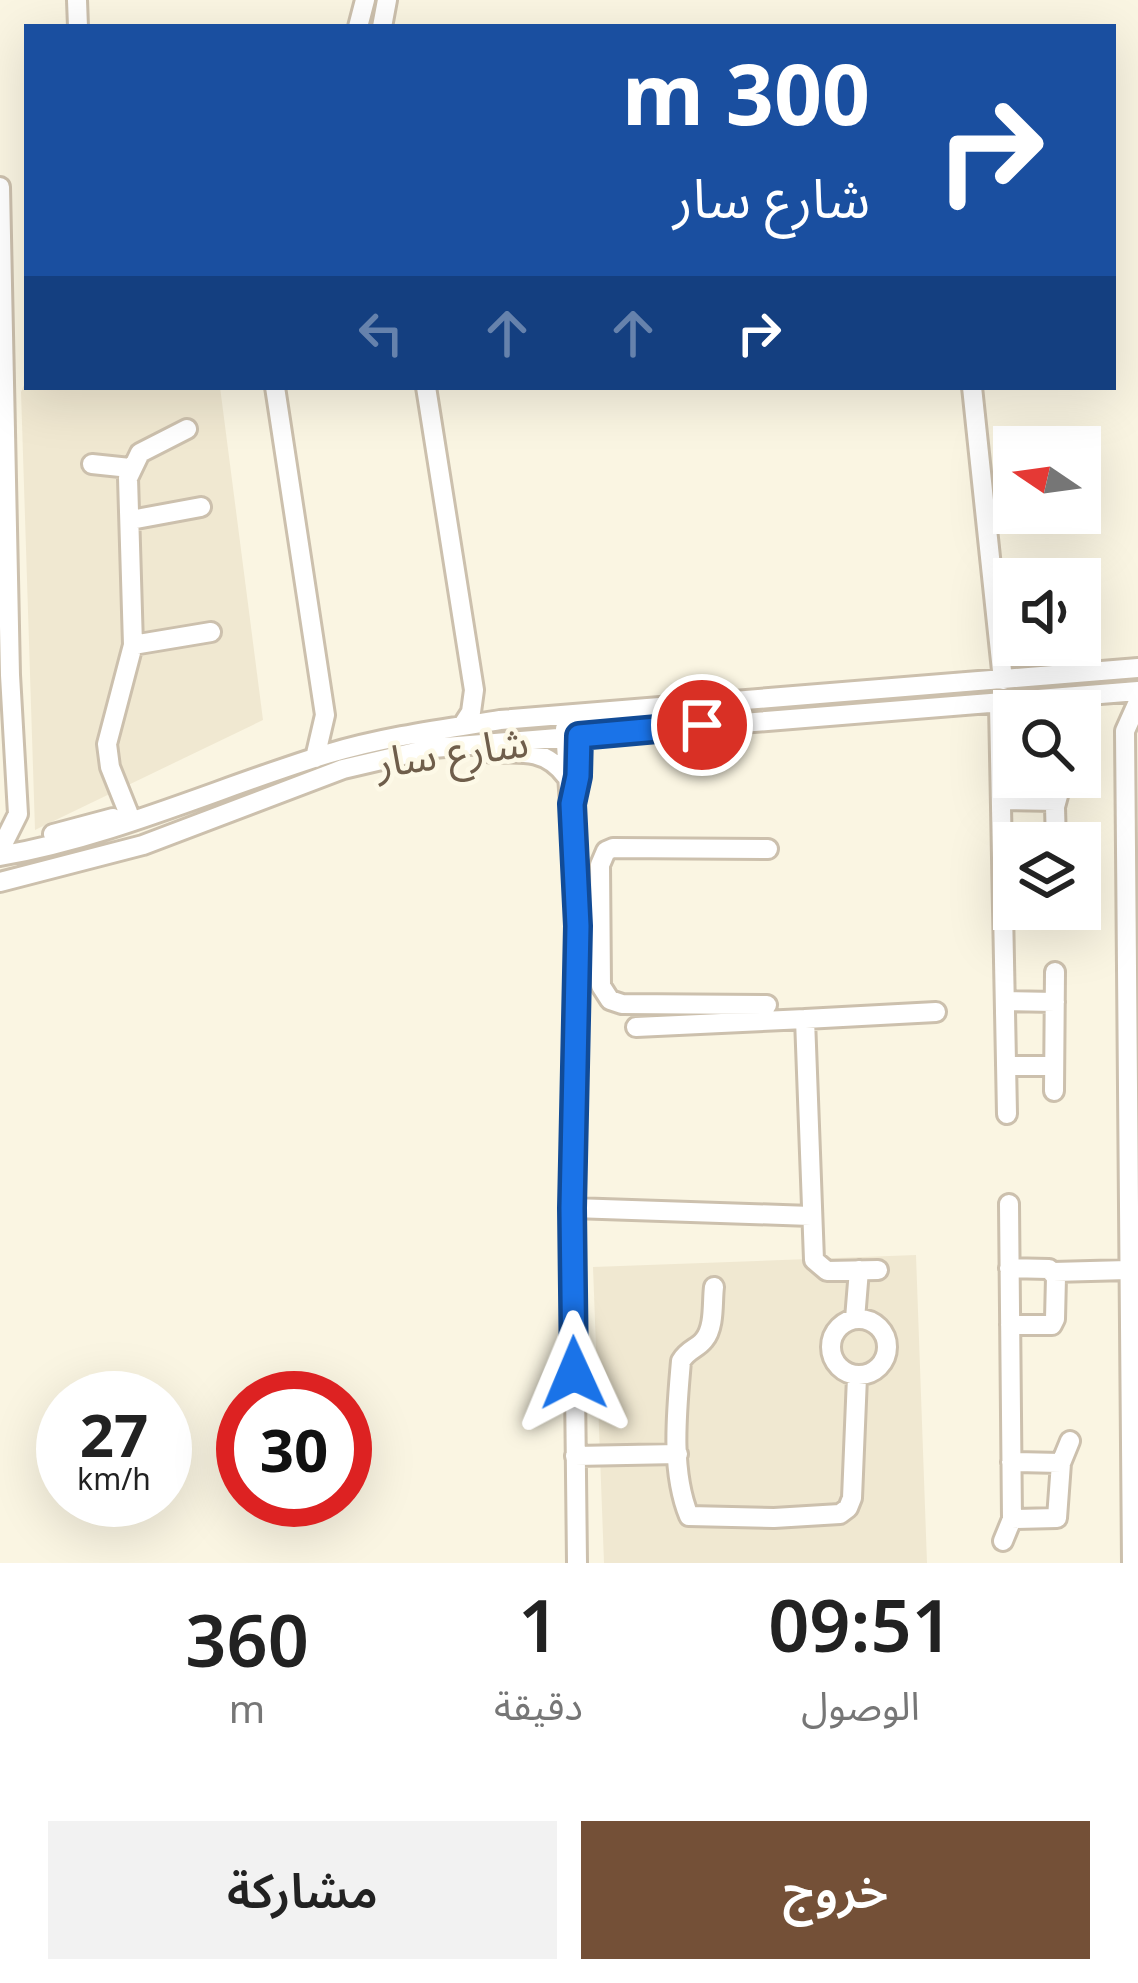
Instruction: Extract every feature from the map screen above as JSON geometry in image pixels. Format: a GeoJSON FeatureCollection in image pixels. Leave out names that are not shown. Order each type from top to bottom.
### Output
{"type":"FeatureCollection","features":[{"type":"Feature","properties":{"kind":"street"},"geometry":{"type":"LineString","coordinates":[[0,187],[8,779],[18,814],[32,830],[46,836]]}},
{"type":"Feature","properties":{"kind":"street"},"geometry":{"type":"LineString","coordinates":[[275,390],[325,715],[315,758]]}},
{"type":"Feature","properties":{"kind":"street"},"geometry":{"type":"LineString","coordinates":[[426,390],[474,690],[471,712],[462,726]]}},
{"type":"Feature","properties":{"kind":"street"},"geometry":{"type":"LineString","coordinates":[[972,390],[1003,680]]}},
{"type":"Feature","properties":{"kind":"street"},"geometry":{"type":"LineString","coordinates":[[128,812],[110,767],[107,744],[134,644],[130,468],[140,453],[187,429]]}},
{"type":"Feature","properties":{"kind":"street"},"geometry":{"type":"LineString","coordinates":[[92,464],[130,468]]}},
{"type":"Feature","properties":{"kind":"street"},"geometry":{"type":"LineString","coordinates":[[131,520],[201,507]]}},
{"type":"Feature","properties":{"kind":"street"},"geometry":{"type":"LineString","coordinates":[[134,644],[212,632]]}},
{"type":"Feature","properties":{"kind":"street","name":"شارع سار"},"geometry":{"type":"LineString","coordinates":[[1,848],[82,840],[315,758],[462,726],[1138,668]]}},
{"type":"Feature","properties":{"kind":"street"},"geometry":{"type":"LineString","coordinates":[[474,690],[500,720]]}},
{"type":"Feature","properties":{"kind":"street","name":"شارع سار"},"geometry":{"type":"LineString","coordinates":[[1101,694],[1138,691]]}},
{"type":"Feature","properties":{"kind":"street"},"geometry":{"type":"LineString","coordinates":[[1132,1563],[1134,1316],[1128,1270],[1125,731],[1138,702]]}},
{"type":"Feature","properties":{"kind":"street","name":"شارع سار"},"geometry":{"type":"LineString","coordinates":[[0,882],[143,845],[343,769],[433,748],[993,704]]}},
{"type":"Feature","properties":{"kind":"street"},"geometry":{"type":"LineString","coordinates":[[1101,704],[1114,711],[1125,731]]}},
{"type":"Feature","properties":{"kind":"street"},"geometry":{"type":"LineString","coordinates":[[325,715],[341,736],[363,744]]}},
{"type":"Feature","properties":{"kind":"street"},"geometry":{"type":"LineString","coordinates":[[571,715],[578,776],[572,804]]}},
{"type":"Feature","properties":{"kind":"street"},"geometry":{"type":"LineString","coordinates":[[572,737],[566,776],[572,804],[578,926],[572,1208],[577,1563]]}},
{"type":"Feature","properties":{"kind":"street"},"geometry":{"type":"LineString","coordinates":[[433,748],[470,754],[536,753],[554,761],[566,776]]}},
{"type":"Feature","properties":{"kind":"street"},"geometry":{"type":"LineString","coordinates":[[1,848],[186,792],[208,796]]}},
{"type":"Feature","properties":{"kind":"street"},"geometry":{"type":"LineString","coordinates":[[1056,822],[1057,798]]}},
{"type":"Feature","properties":{"kind":"street"},"geometry":{"type":"LineString","coordinates":[[1005,822],[1003,800],[1056,801]]}},
{"type":"Feature","properties":{"kind":"street"},"geometry":{"type":"LineString","coordinates":[[1,848],[18,814]]}},
{"type":"Feature","properties":{"kind":"street"},"geometry":{"type":"LineString","coordinates":[[767,1005],[622,1004],[610,1000],[601,986],[600,865],[606,851],[768,849]]}},
{"type":"Feature","properties":{"kind":"street"},"geometry":{"type":"LineString","coordinates":[[578,926],[601,926]]}},
{"type":"Feature","properties":{"kind":"street"},"geometry":{"type":"LineString","coordinates":[[1007,1114],[1008,930]]}},
{"type":"Feature","properties":{"kind":"street"},"geometry":{"type":"LineString","coordinates":[[1054,1090],[1055,972]]}},
{"type":"Feature","properties":{"kind":"street"},"geometry":{"type":"LineString","coordinates":[[1005,1000],[1055,1002]]}},
{"type":"Feature","properties":{"kind":"street"},"geometry":{"type":"LineString","coordinates":[[636,1028],[936,1012]]}},
{"type":"Feature","properties":{"kind":"street"},"geometry":{"type":"LineString","coordinates":[[805,1019],[814,1260],[818,1268],[868,1270],[855,1319]]}},
{"type":"Feature","properties":{"kind":"street"},"geometry":{"type":"LineString","coordinates":[[1006,1066],[1054,1066]]}},
{"type":"Feature","properties":{"kind":"street"},"geometry":{"type":"LineString","coordinates":[[1003,1540],[1012,1520],[1009,1204]]}},
{"type":"Feature","properties":{"kind":"street"},"geometry":{"type":"LineString","coordinates":[[572,1208],[811,1216]]}},
{"type":"Feature","properties":{"kind":"street"},"geometry":{"type":"LineString","coordinates":[[1009,1268],[1128,1270]]}},
{"type":"Feature","properties":{"kind":"street"},"geometry":{"type":"LineString","coordinates":[[1010,1325],[1054,1322],[1053,1272]]}},
{"type":"Feature","properties":{"kind":"street"},"geometry":{"type":"LineString","coordinates":[[714,1287],[704,1342],[688,1349],[681,1360],[678,1454],[688,1516],[774,1518],[840,1514],[848,1508],[857,1377]]}},
{"type":"Feature","properties":{"kind":"street"},"geometry":{"type":"LineString","coordinates":[[855,1319],[875,1323],[887,1340],[878,1369],[857,1377],[841,1369],[831,1348],[841,1326],[855,1319]]}},
{"type":"Feature","properties":{"kind":"street"},"geometry":{"type":"LineString","coordinates":[[1012,1520],[1057,1518],[1061,1463],[1070,1441]]}},
{"type":"Feature","properties":{"kind":"street"},"geometry":{"type":"LineString","coordinates":[[575,1456],[678,1454]]}},
{"type":"Feature","properties":{"kind":"street"},"geometry":{"type":"LineString","coordinates":[[1011,1462],[1061,1463]]}},
{"type":"Feature","properties":{"kind":"shaded area"},"geometry":{"type":"Polygon","coordinates":[[[24,385],[24,390],[220,390],[263,720],[35,830],[21,392],[24,385]]]}},
{"type":"Feature","properties":{"kind":"shaded area"},"geometry":{"type":"Polygon","coordinates":[[[916,1255],[927,1563],[604,1563],[593,1267],[916,1255]]]}},
{"type":"Feature","properties":{"kind":"route"},"geometry":{"type":"LineString","coordinates":[[574,1373],[578,926],[572,804],[579,736],[702,725]]}}]}
